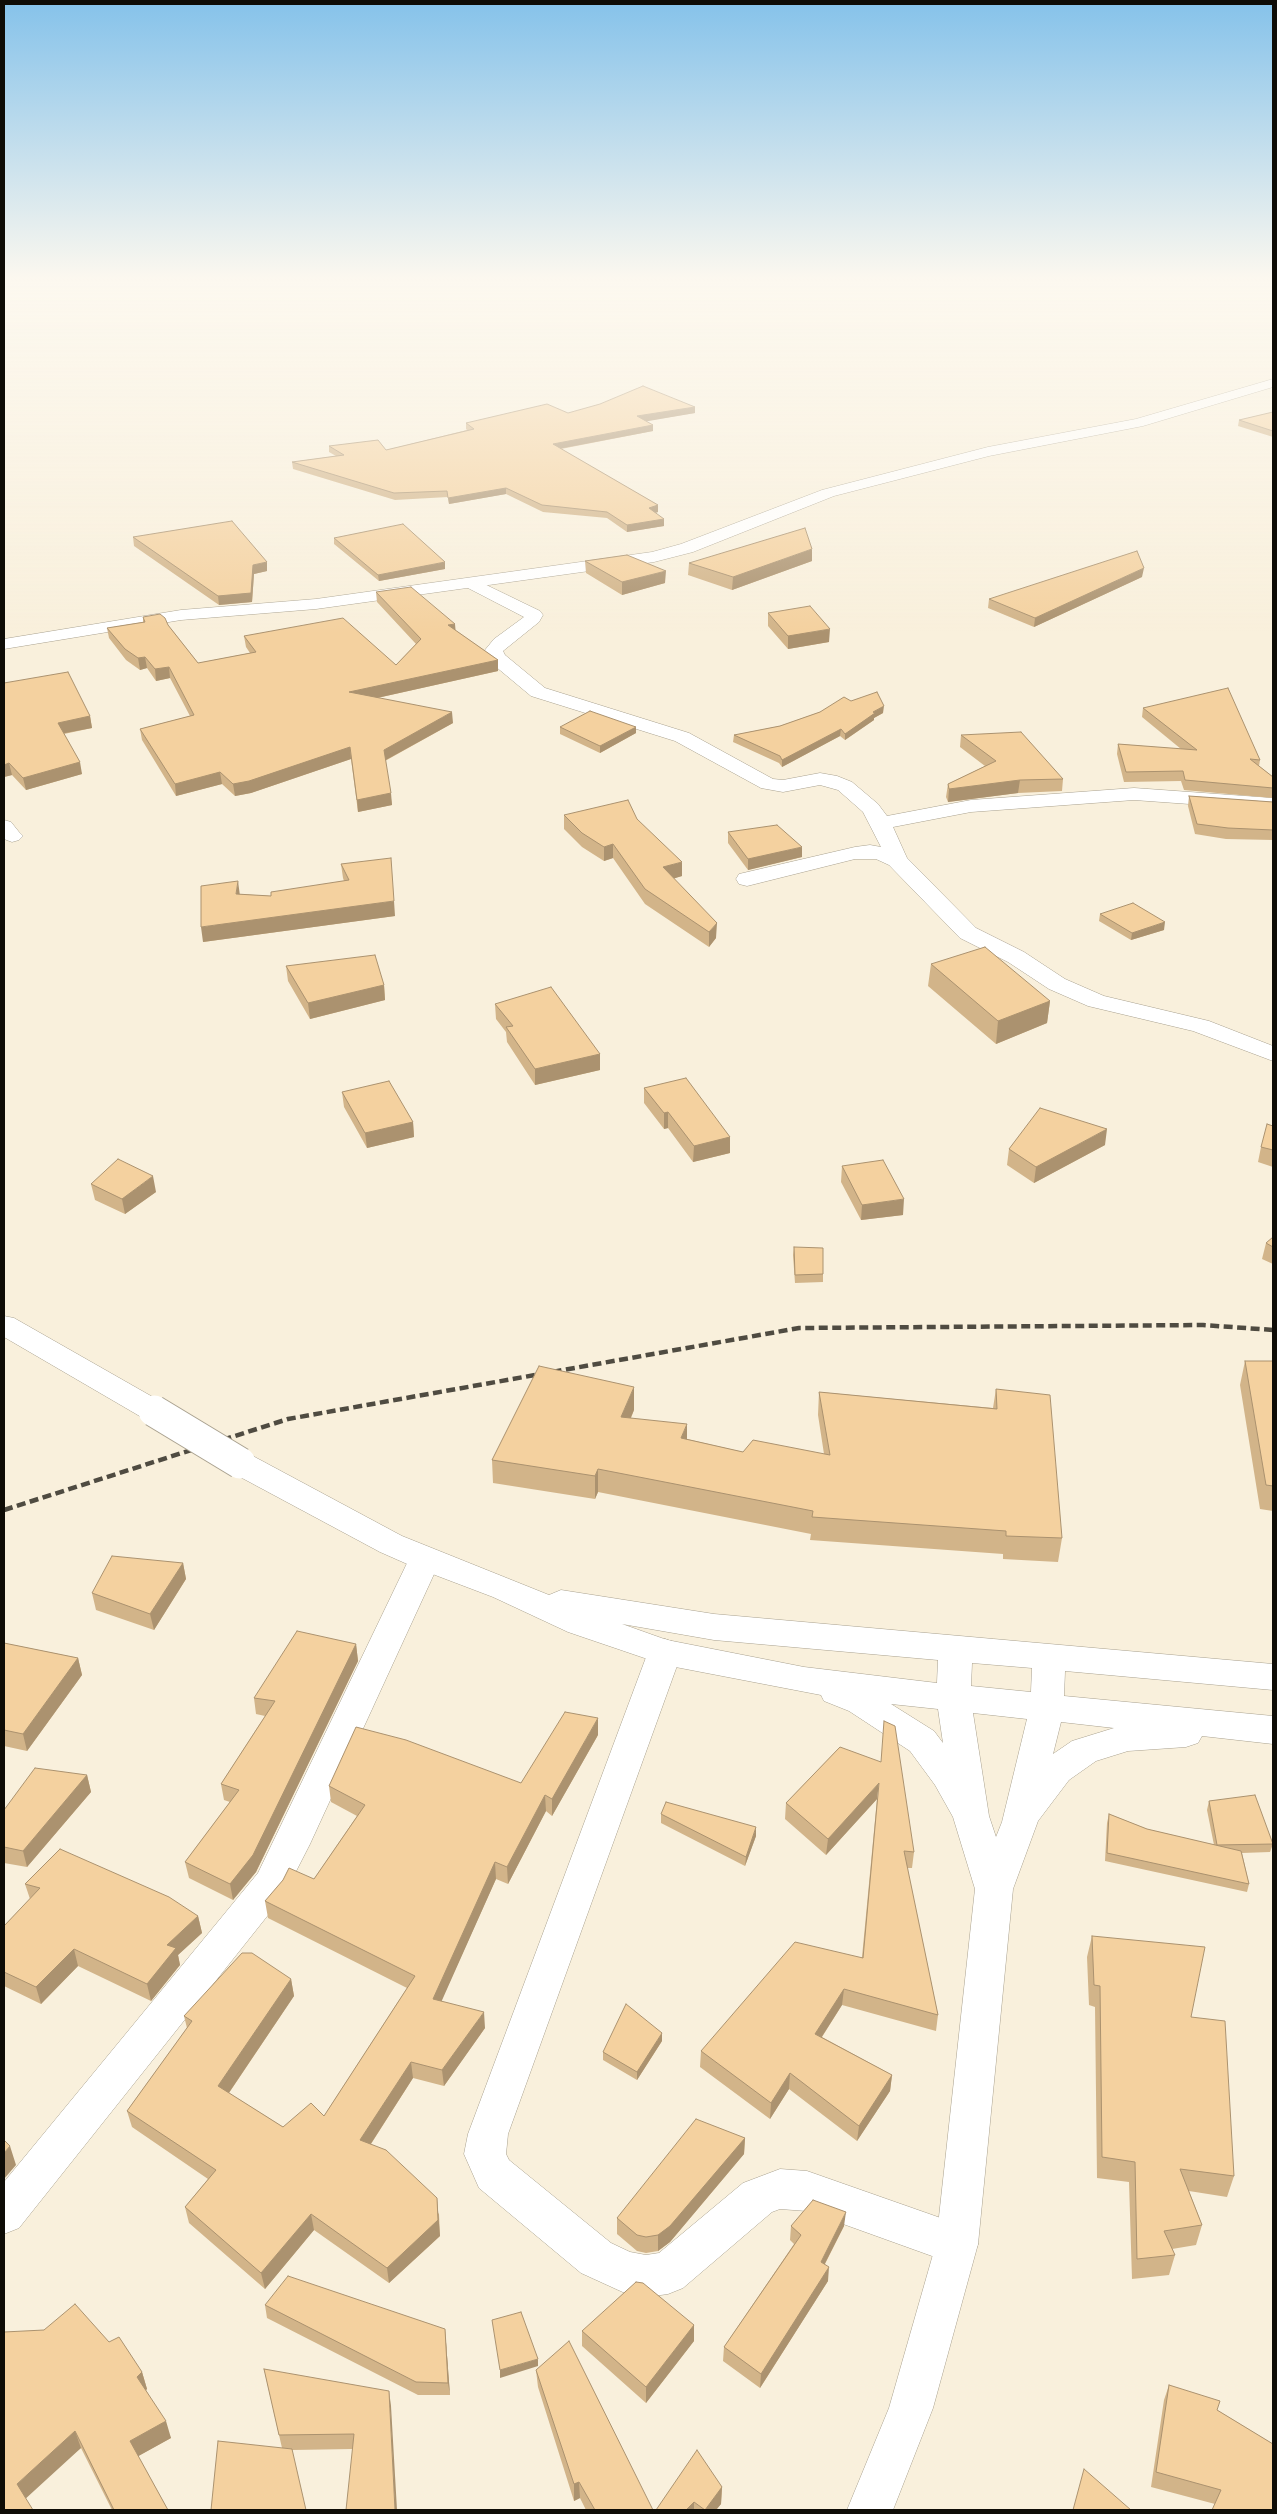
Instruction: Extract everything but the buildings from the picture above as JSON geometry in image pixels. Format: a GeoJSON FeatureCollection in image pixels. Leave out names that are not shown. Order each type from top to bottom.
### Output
{"type":"FeatureCollection","features":[{"type":"Feature","properties":{"kind":"street"},"geometry":{"type":"LineString","coordinates":[[4,644],[181,615],[316,604],[654,557],[686,548],[828,493],[988,452],[1138,423],[1218,399]]}},
{"type":"Feature","properties":{"kind":"street"},"geometry":{"type":"LineString","coordinates":[[472,583],[534,615],[533,618],[500,643],[494,650],[496,657],[538,692],[682,737],[768,784],[783,786],[820,779],[830,780],[845,786],[871,808],[881,823],[897,860],[968,933],[1016,957],[1057,984],[1096,1001],[1201,1026],[1273,1054]]}},
{"type":"Feature","properties":{"kind":"street"},"geometry":{"type":"LineString","coordinates":[[881,823],[971,806],[1134,794],[1273,804]]}},
{"type":"Feature","properties":{"kind":"street"},"geometry":{"type":"LineString","coordinates":[[747,878],[870,851],[897,860]]}},
{"type":"Feature","properties":{"kind":"street"},"geometry":{"type":"LineString","coordinates":[[4,1324],[154,1411],[240,1464],[391,1544],[504,1588],[580,1623],[665,1652],[804,1680],[954,1698],[1262,1729]]}},
{"type":"Feature","properties":{"kind":"street"},"geometry":{"type":"LineString","coordinates":[[4,2214],[271,1884],[426,1559]]}},
{"type":"Feature","properties":{"kind":"street"},"geometry":{"type":"LineString","coordinates":[[504,1588],[578,1605],[714,1627],[1273,1677]]}},
{"type":"Feature","properties":{"kind":"street"},"geometry":{"type":"LineString","coordinates":[[954,1649],[954,1698],[971,1816],[994,1889]]}},
{"type":"Feature","properties":{"kind":"street"},"geometry":{"type":"LineString","coordinates":[[665,1652],[488,2134],[485,2154],[494,2174],[596,2258],[627,2273],[646,2276],[668,2273],[758,2197],[780,2189],[807,2191],[956,2244]]}},
{"type":"Feature","properties":{"kind":"street"},"geometry":{"type":"LineString","coordinates":[[870,2510],[912,2408],[956,2244],[994,1889],[1020,1822],[1047,1706],[1049,1657]]}},
{"type":"Feature","properties":{"kind":"street"},"geometry":{"type":"LineString","coordinates":[[804,1680],[861,1702],[922,1741],[947,1775],[971,1816]]}},
{"type":"Feature","properties":{"kind":"street"},"geometry":{"type":"LineString","coordinates":[[1020,1822],[1057,1770],[1084,1751],[1128,1738],[1262,1729]]}},
{"type":"Feature","properties":{"kind":"railway"},"geometry":{"type":"LineString","coordinates":[[4,1510],[288,1419],[799,1328],[1203,1325],[1273,1330]]}}]}
